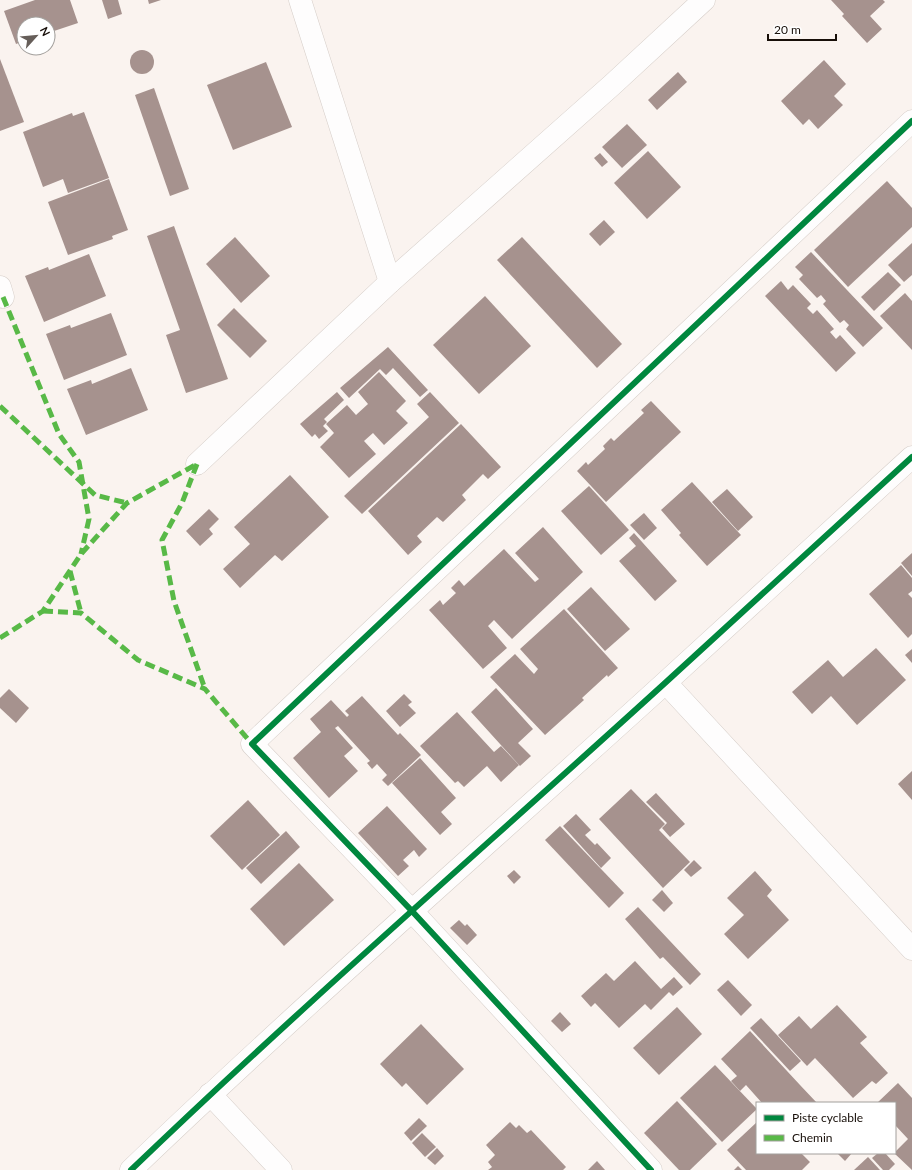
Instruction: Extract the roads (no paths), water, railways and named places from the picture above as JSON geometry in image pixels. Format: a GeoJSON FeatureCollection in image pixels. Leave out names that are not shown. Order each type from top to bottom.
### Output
{"type":"FeatureCollection","features":[{"type":"Feature","properties":{"kind":"street"},"geometry":{"type":"LineString","coordinates":[[300,0],[390,282]]}},
{"type":"Feature","properties":{"kind":"street"},"geometry":{"type":"LineString","coordinates":[[197,464],[390,282],[612,85],[704,0]]}},
{"type":"Feature","properties":{"kind":"street"},"geometry":{"type":"LineString","coordinates":[[652,1170],[411,910],[252,744],[912,121]]}},
{"type":"Feature","properties":{"kind":"street"},"geometry":{"type":"LineString","coordinates":[[131,1170],[210,1094],[411,910],[666,683],[912,457]]}},
{"type":"Feature","properties":{"kind":"street"},"geometry":{"type":"LineString","coordinates":[[666,683],[912,950]]}},
{"type":"Feature","properties":{"kind":"street"},"geometry":{"type":"LineString","coordinates":[[210,1094],[281,1170]]}}]}
